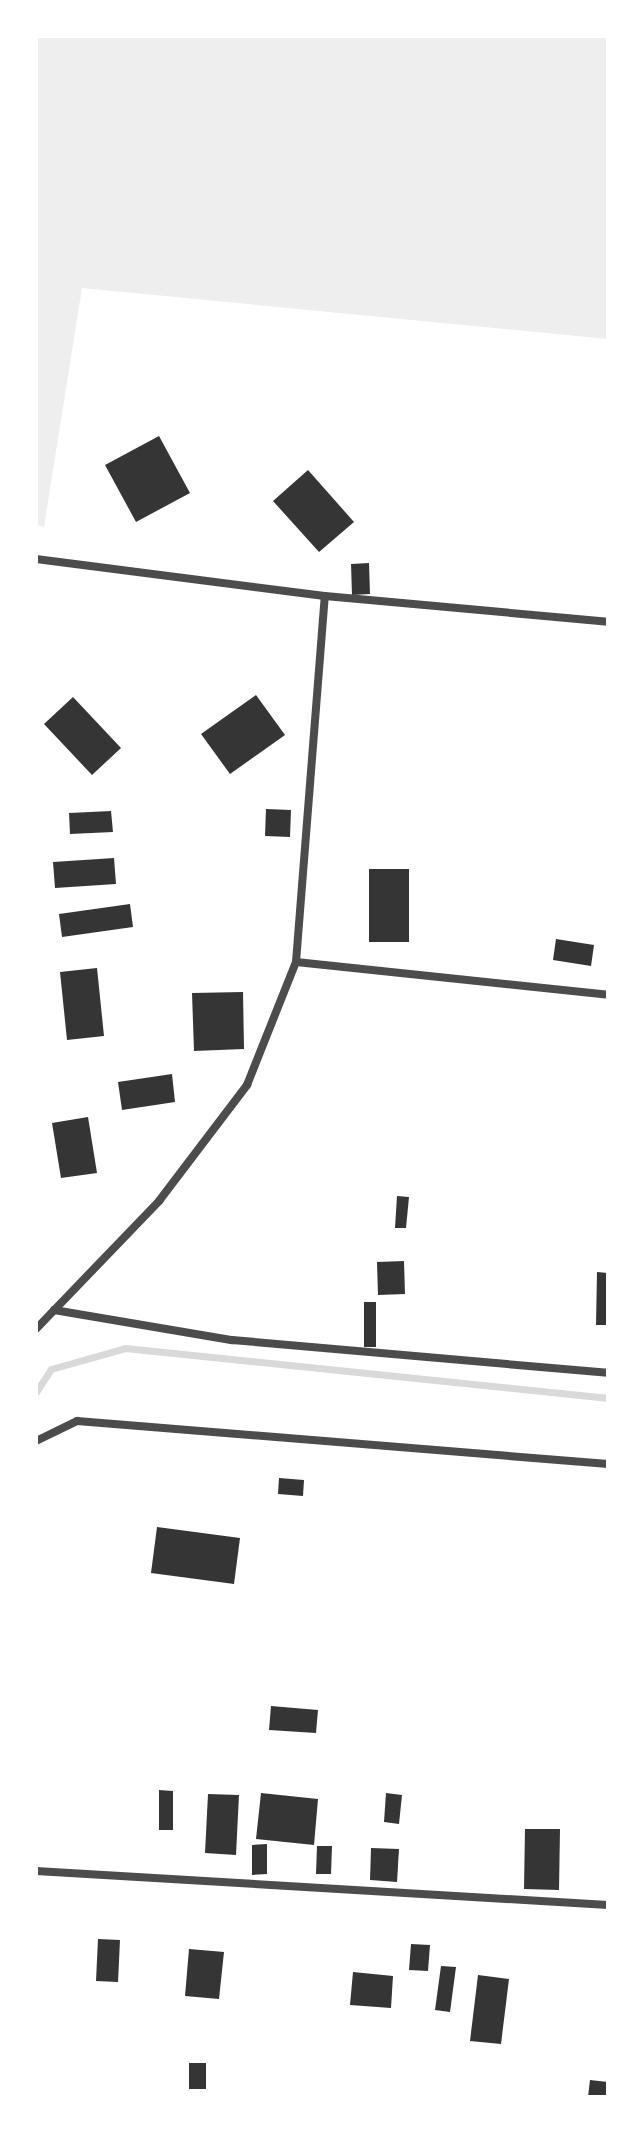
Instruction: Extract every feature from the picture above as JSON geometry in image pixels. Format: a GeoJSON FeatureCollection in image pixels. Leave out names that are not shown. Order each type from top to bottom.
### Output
{"type":"FeatureCollection","features":[{"type":"Feature","properties":{"kind":"street"},"geometry":{"type":"LineString","coordinates":[[36,559],[325,596],[608,622]]}},
{"type":"Feature","properties":{"kind":"street"},"geometry":{"type":"LineString","coordinates":[[36,1329],[159,1201],[247,1085],[296,962],[325,596]]}},
{"type":"Feature","properties":{"kind":"street"},"geometry":{"type":"LineString","coordinates":[[296,962],[608,995]]}},
{"type":"Feature","properties":{"kind":"street"},"geometry":{"type":"LineString","coordinates":[[54,1310],[232,1340],[608,1373]]}},
{"type":"Feature","properties":{"kind":"street"},"geometry":{"type":"LineString","coordinates":[[36,1441],[77,1421],[608,1464]]}},
{"type":"Feature","properties":{"kind":"street"},"geometry":{"type":"LineString","coordinates":[[36,1871],[608,1905]]}},
{"type":"Feature","properties":{"kind":"shaded area"},"geometry":{"type":"Polygon","coordinates":[[[36,36],[608,36],[608,339],[82,288],[44,527],[36,525],[36,36]]]}},
{"type":"Feature","properties":{"kind":"building"},"geometry":{"type":"Polygon","coordinates":[[[159,436],[190,493],[136,522],[105,465],[159,436]]]}},
{"type":"Feature","properties":{"kind":"building"},"geometry":{"type":"Polygon","coordinates":[[[308,470],[354,522],[319,552],[273,501],[308,470]]]}},
{"type":"Feature","properties":{"kind":"building"},"geometry":{"type":"Polygon","coordinates":[[[369,563],[370,594],[352,595],[351,564],[369,563]]]}},
{"type":"Feature","properties":{"kind":"building"},"geometry":{"type":"Polygon","coordinates":[[[256,695],[285,735],[230,774],[201,734],[256,695]]]}},
{"type":"Feature","properties":{"kind":"building"},"geometry":{"type":"Polygon","coordinates":[[[73,697],[121,748],[92,775],[44,724],[73,697]]]}},
{"type":"Feature","properties":{"kind":"building"},"geometry":{"type":"Polygon","coordinates":[[[266,809],[291,810],[290,837],[265,836],[266,809]]]}},
{"type":"Feature","properties":{"kind":"building"},"geometry":{"type":"Polygon","coordinates":[[[111,811],[113,832],[70,834],[69,813],[111,811]]]}},
{"type":"Feature","properties":{"kind":"building"},"geometry":{"type":"Polygon","coordinates":[[[114,858],[116,884],[55,888],[53,862],[114,858]]]}},
{"type":"Feature","properties":{"kind":"building"},"geometry":{"type":"Polygon","coordinates":[[[369,869],[409,869],[409,942],[369,942],[369,869]]]}},
{"type":"Feature","properties":{"kind":"building"},"geometry":{"type":"Polygon","coordinates":[[[130,904],[133,927],[62,937],[59,914],[130,904]]]}},
{"type":"Feature","properties":{"kind":"building"},"geometry":{"type":"Polygon","coordinates":[[[556,939],[594,945],[591,966],[553,960],[556,939]]]}},
{"type":"Feature","properties":{"kind":"building"},"geometry":{"type":"Polygon","coordinates":[[[97,968],[104,1036],[67,1040],[60,972],[97,968]]]}},
{"type":"Feature","properties":{"kind":"building"},"geometry":{"type":"Polygon","coordinates":[[[243,992],[244,1049],[194,1051],[192,993],[243,992]]]}},
{"type":"Feature","properties":{"kind":"building"},"geometry":{"type":"Polygon","coordinates":[[[172,1074],[175,1102],[122,1110],[118,1082],[172,1074]]]}},
{"type":"Feature","properties":{"kind":"building"},"geometry":{"type":"Polygon","coordinates":[[[88,1117],[97,1173],[61,1178],[52,1123],[88,1117]]]}},
{"type":"Feature","properties":{"kind":"building"},"geometry":{"type":"Polygon","coordinates":[[[397,1196],[409,1197],[406,1228],[395,1228],[397,1196]]]}},
{"type":"Feature","properties":{"kind":"building"},"geometry":{"type":"Polygon","coordinates":[[[404,1261],[405,1294],[378,1295],[377,1262],[404,1261]]]}},
{"type":"Feature","properties":{"kind":"building"},"geometry":{"type":"Polygon","coordinates":[[[597,1272],[608,1273],[608,1325],[596,1325],[597,1272]]]}},
{"type":"Feature","properties":{"kind":"building"},"geometry":{"type":"Polygon","coordinates":[[[364,1302],[376,1302],[376,1347],[364,1347],[364,1302]]]}},
{"type":"Feature","properties":{"kind":"building"},"geometry":{"type":"Polygon","coordinates":[[[279,1478],[304,1480],[303,1496],[278,1494],[279,1478]]]}},
{"type":"Feature","properties":{"kind":"building"},"geometry":{"type":"Polygon","coordinates":[[[157,1527],[240,1538],[234,1584],[151,1573],[157,1527]]]}},
{"type":"Feature","properties":{"kind":"building"},"geometry":{"type":"Polygon","coordinates":[[[271,1706],[318,1710],[316,1733],[269,1730],[271,1706]]]}},
{"type":"Feature","properties":{"kind":"building"},"geometry":{"type":"Polygon","coordinates":[[[159,1790],[173,1791],[173,1830],[159,1830],[159,1790]]]}},
{"type":"Feature","properties":{"kind":"building"},"geometry":{"type":"Polygon","coordinates":[[[261,1793],[318,1799],[314,1845],[256,1839],[261,1793]]]}},
{"type":"Feature","properties":{"kind":"building"},"geometry":{"type":"Polygon","coordinates":[[[386,1793],[402,1795],[399,1824],[384,1822],[386,1793]]]}},
{"type":"Feature","properties":{"kind":"building"},"geometry":{"type":"Polygon","coordinates":[[[208,1794],[239,1795],[236,1855],[205,1853],[208,1794]]]}},
{"type":"Feature","properties":{"kind":"building"},"geometry":{"type":"Polygon","coordinates":[[[525,1829],[560,1829],[559,1890],[524,1889],[525,1829]]]}},
{"type":"Feature","properties":{"kind":"building"},"geometry":{"type":"Polygon","coordinates":[[[267,1844],[267,1874],[252,1875],[252,1845],[267,1844]]]}},
{"type":"Feature","properties":{"kind":"building"},"geometry":{"type":"Polygon","coordinates":[[[317,1846],[332,1846],[331,1874],[316,1874],[317,1846]]]}},
{"type":"Feature","properties":{"kind":"building"},"geometry":{"type":"Polygon","coordinates":[[[371,1848],[399,1849],[397,1882],[370,1880],[371,1848]]]}},
{"type":"Feature","properties":{"kind":"building"},"geometry":{"type":"Polygon","coordinates":[[[98,1939],[120,1940],[118,1982],[96,1981],[98,1939]]]}},
{"type":"Feature","properties":{"kind":"building"},"geometry":{"type":"Polygon","coordinates":[[[411,1944],[430,1945],[428,1971],[409,1970],[411,1944]]]}},
{"type":"Feature","properties":{"kind":"building"},"geometry":{"type":"Polygon","coordinates":[[[189,1949],[224,1952],[219,1999],[185,1996],[189,1949]]]}},
{"type":"Feature","properties":{"kind":"building"},"geometry":{"type":"Polygon","coordinates":[[[441,1966],[456,1967],[450,2012],[435,2010],[441,1966]]]}},
{"type":"Feature","properties":{"kind":"building"},"geometry":{"type":"Polygon","coordinates":[[[353,1972],[393,1976],[391,2008],[350,2005],[353,1972]]]}},
{"type":"Feature","properties":{"kind":"building"},"geometry":{"type":"Polygon","coordinates":[[[478,1975],[509,1979],[501,2044],[470,2041],[478,1975]]]}},
{"type":"Feature","properties":{"kind":"building"},"geometry":{"type":"Polygon","coordinates":[[[189,2063],[206,2063],[206,2089],[189,2089],[189,2063]]]}},
{"type":"Feature","properties":{"kind":"building"},"geometry":{"type":"Polygon","coordinates":[[[590,2080],[608,2082],[608,2097],[588,2097],[590,2080]]]}},
{"type":"Feature","properties":{"kind":"waterway"},"geometry":{"type":"LineString","coordinates":[[36,1392],[51,1369],[125,1348],[608,1398]]}}]}
